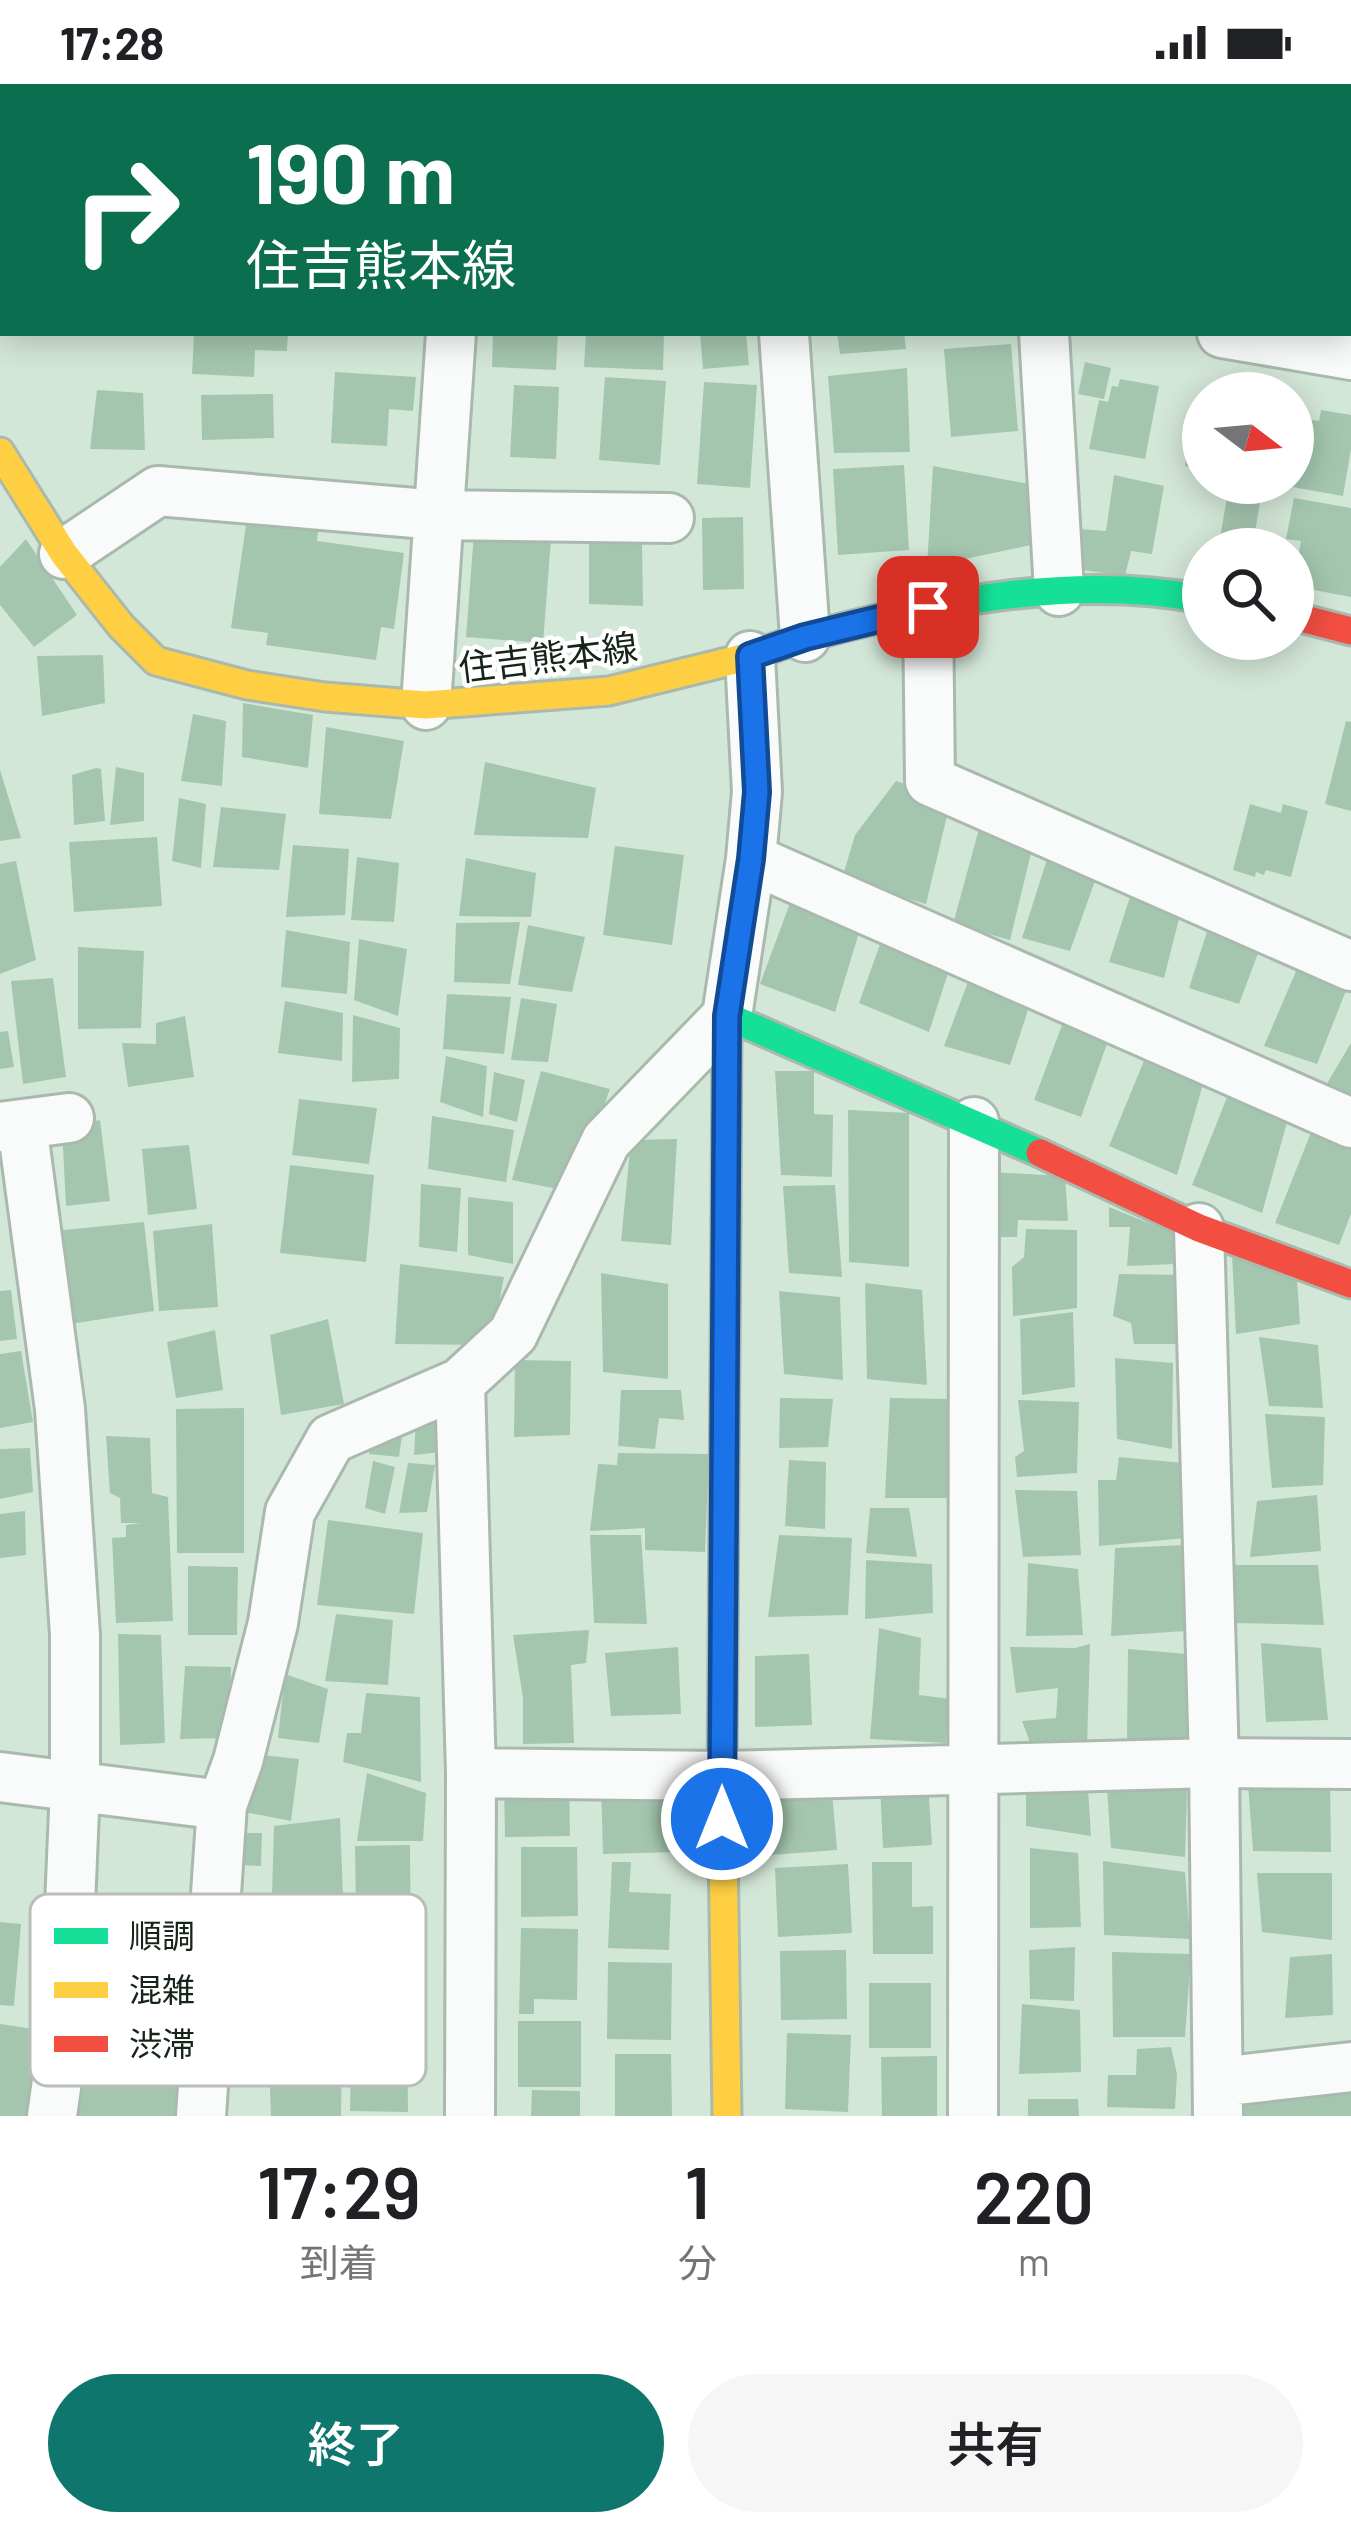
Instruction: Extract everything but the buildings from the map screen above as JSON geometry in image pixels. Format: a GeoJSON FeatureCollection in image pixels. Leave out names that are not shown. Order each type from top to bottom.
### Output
{"type":"FeatureCollection","features":[{"type":"Feature","properties":{"kind":"street"},"geometry":{"type":"LineString","coordinates":[[426,705],[451,336]]}},
{"type":"Feature","properties":{"kind":"street"},"geometry":{"type":"LineString","coordinates":[[784,336],[805,637]]}},
{"type":"Feature","properties":{"kind":"street"},"geometry":{"type":"LineString","coordinates":[[1044,336],[1059,591]]}},
{"type":"Feature","properties":{"kind":"street"},"geometry":{"type":"LineString","coordinates":[[1240,336],[1351,355]]}},
{"type":"Feature","properties":{"kind":"street","name":"住吉熊本線"},"geometry":{"type":"LineString","coordinates":[[0,452],[64,554],[155,661],[247,685],[325,697],[426,705],[609,692],[928,607],[1059,591],[1155,590],[1182,595]]}},
{"type":"Feature","properties":{"kind":"street"},"geometry":{"type":"LineString","coordinates":[[64,554],[158,491],[438,515],[669,518]]}},
{"type":"Feature","properties":{"kind":"street"},"geometry":{"type":"LineString","coordinates":[[928,607],[930,781],[1351,966]]}},
{"type":"Feature","properties":{"kind":"street"},"geometry":{"type":"LineString","coordinates":[[1314,621],[1351,631]]}},
{"type":"Feature","properties":{"kind":"street"},"geometry":{"type":"LineString","coordinates":[[727,2116],[722,1776],[727,1016],[757,792],[750,656]]}},
{"type":"Feature","properties":{"kind":"street"},"geometry":{"type":"LineString","coordinates":[[751,859],[1351,1123]]}},
{"type":"Feature","properties":{"kind":"street"},"geometry":{"type":"LineString","coordinates":[[727,1016],[974,1122],[1199,1228],[1351,1284]]}},
{"type":"Feature","properties":{"kind":"street"},"geometry":{"type":"LineString","coordinates":[[216,1894],[222,1805],[273,1623],[290,1512],[331,1439],[460,1383],[513,1334],[606,1141],[727,1016]]}},
{"type":"Feature","properties":{"kind":"street"},"geometry":{"type":"LineString","coordinates":[[69,1118],[11,1126],[60,1409],[74,1635],[70,1894]]}},
{"type":"Feature","properties":{"kind":"street"},"geometry":{"type":"LineString","coordinates":[[973,2116],[974,1122]]}},
{"type":"Feature","properties":{"kind":"street"},"geometry":{"type":"LineString","coordinates":[[1199,1228],[1218,2099],[1351,2067]]}},
{"type":"Feature","properties":{"kind":"street"},"geometry":{"type":"LineString","coordinates":[[460,1383],[471,1773],[470,2116]]}},
{"type":"Feature","properties":{"kind":"street"},"geometry":{"type":"LineString","coordinates":[[471,1773],[722,1776],[1214,1763],[1351,1764]]}},
{"type":"Feature","properties":{"kind":"street"},"geometry":{"type":"LineString","coordinates":[[0,1777],[222,1805]]}},
{"type":"Feature","properties":{"kind":"street"},"geometry":{"type":"LineString","coordinates":[[52,2116],[56,2086]]}},
{"type":"Feature","properties":{"kind":"street"},"geometry":{"type":"LineString","coordinates":[[201,2116],[203,2086]]}},
{"type":"Feature","properties":{"kind":"traffic: fast"},"geometry":{"type":"LineString","coordinates":[[739,659],[858,624],[1005,595],[1104,589],[1182,596]]}},
{"type":"Feature","properties":{"kind":"traffic: fast"},"geometry":{"type":"LineString","coordinates":[[726,1220],[727,1016],[1040,1153]]}},
{"type":"Feature","properties":{"kind":"traffic: slow"},"geometry":{"type":"LineString","coordinates":[[0,452],[64,554],[121,626],[156,661],[247,685],[426,705],[609,691],[739,659]]}},
{"type":"Feature","properties":{"kind":"traffic: slow"},"geometry":{"type":"LineString","coordinates":[[726,1220],[722,1776],[727,2116]]}},
{"type":"Feature","properties":{"kind":"traffic: jam"},"geometry":{"type":"LineString","coordinates":[[1314,621],[1351,631]]}},
{"type":"Feature","properties":{"kind":"traffic: jam"},"geometry":{"type":"LineString","coordinates":[[1040,1153],[1199,1228],[1351,1284]]}},
{"type":"Feature","properties":{"kind":"route"},"geometry":{"type":"LineString","coordinates":[[722,1819],[727,1016],[757,792],[750,656],[805,637],[928,607]]}}]}
